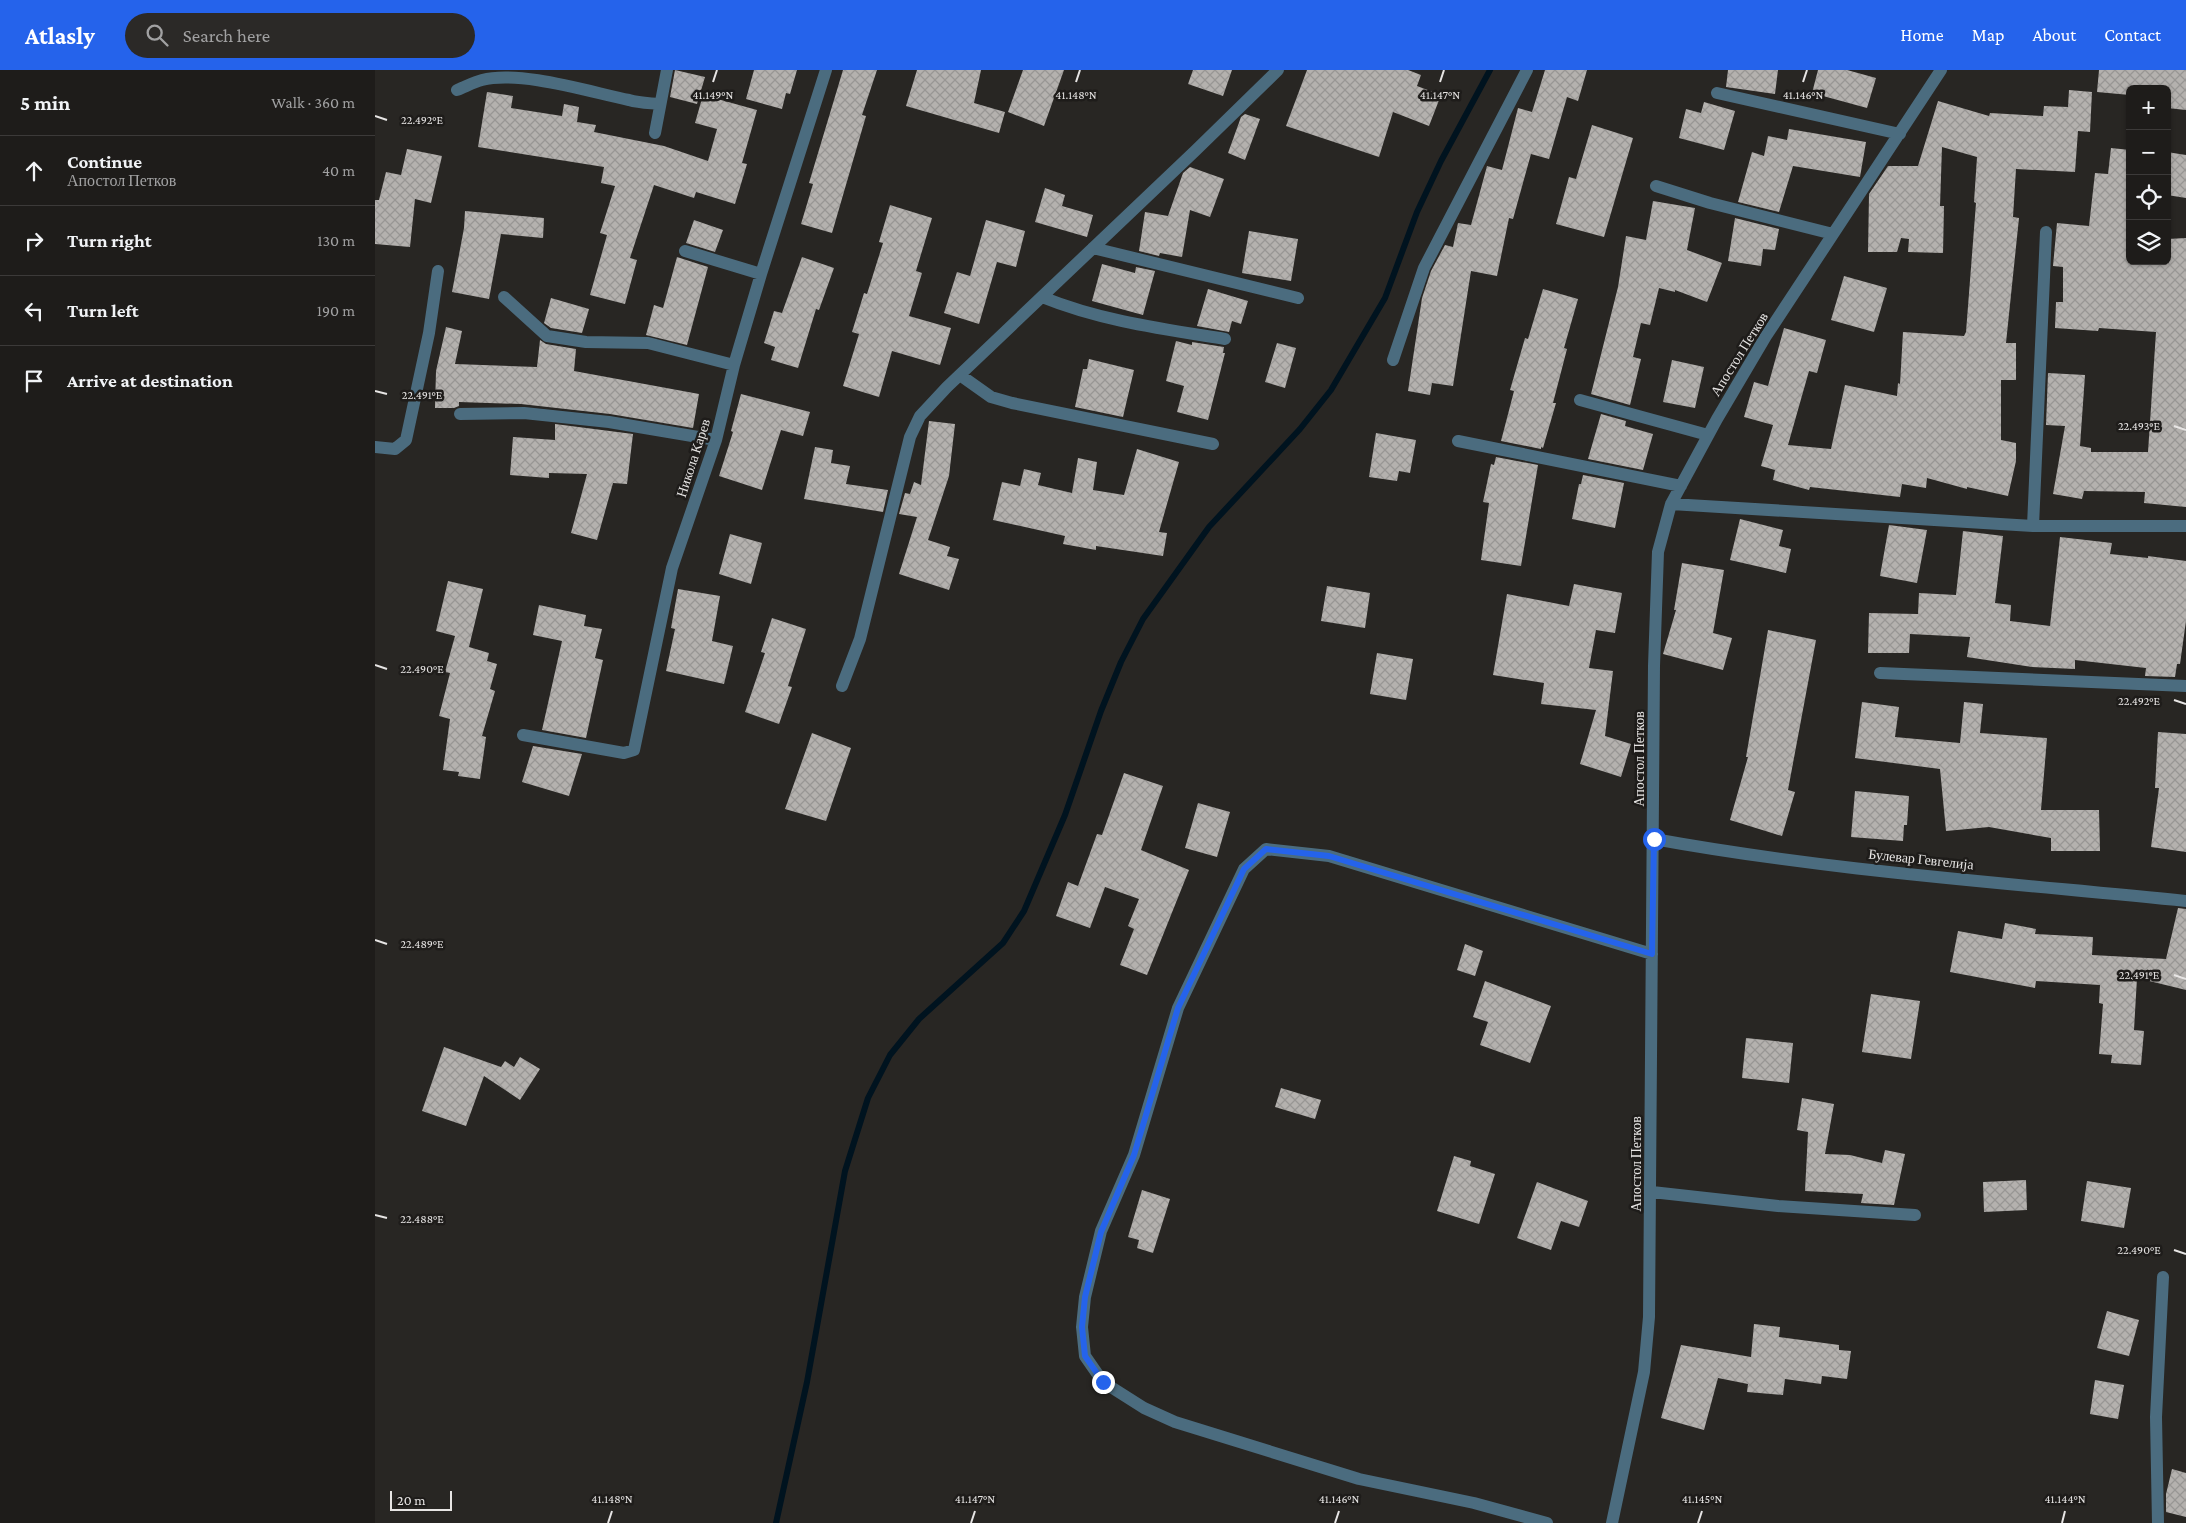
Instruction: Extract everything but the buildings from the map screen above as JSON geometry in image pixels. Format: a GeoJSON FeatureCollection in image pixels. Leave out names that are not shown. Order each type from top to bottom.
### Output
{"type":"FeatureCollection","features":[{"type":"Feature","properties":{"kind":"street"},"geometry":{"type":"LineString","coordinates":[[655,133],[667,70]]}},
{"type":"Feature","properties":{"kind":"street","name":"Никола Карев"},"geometry":{"type":"LineString","coordinates":[[523,735],[624,754],[634,750],[672,568],[716,440],[734,365],[761,274],[826,70]]}},
{"type":"Feature","properties":{"kind":"street"},"geometry":{"type":"LineString","coordinates":[[842,686],[861,639],[910,437],[920,416],[947,386],[1278,70]]}},
{"type":"Feature","properties":{"kind":"street"},"geometry":{"type":"LineString","coordinates":[[1393,360],[1424,268],[1527,70]]}},
{"type":"Feature","properties":{"kind":"street","name":"Апостол Петков"},"geometry":{"type":"LineString","coordinates":[[1612,1523],[1644,1372],[1649,1318],[1656,584],[1658,552],[1671,504],[1708,435],[1766,336],[1941,70]]}},
{"type":"Feature","properties":{"kind":"street"},"geometry":{"type":"LineString","coordinates":[[457,90],[483,80],[518,78],[564,84],[631,101],[659,104]]}},
{"type":"Feature","properties":{"kind":"street"},"geometry":{"type":"LineString","coordinates":[[1717,93],[1900,134]]}},
{"type":"Feature","properties":{"kind":"street"},"geometry":{"type":"LineString","coordinates":[[1656,186],[1710,203],[1833,234]]}},
{"type":"Feature","properties":{"kind":"street"},"geometry":{"type":"LineString","coordinates":[[2033,526],[2046,232]]}},
{"type":"Feature","properties":{"kind":"street"},"geometry":{"type":"LineString","coordinates":[[1093,248],[1297,298]]}},
{"type":"Feature","properties":{"kind":"street"},"geometry":{"type":"LineString","coordinates":[[685,251],[761,274]]}},
{"type":"Feature","properties":{"kind":"street"},"geometry":{"type":"LineString","coordinates":[[375,446],[395,449],[406,440],[429,333],[437,271]]}},
{"type":"Feature","properties":{"kind":"street"},"geometry":{"type":"LineString","coordinates":[[504,297],[547,336],[586,342],[648,343],[734,365]]}},
{"type":"Feature","properties":{"kind":"street"},"geometry":{"type":"LineString","coordinates":[[1042,297],[1071,309],[1116,321],[1225,339]]}},
{"type":"Feature","properties":{"kind":"street"},"geometry":{"type":"LineString","coordinates":[[960,375],[991,397],[1005,401],[1213,444]]}},
{"type":"Feature","properties":{"kind":"street"},"geometry":{"type":"LineString","coordinates":[[1580,400],[1708,435]]}},
{"type":"Feature","properties":{"kind":"street"},"geometry":{"type":"LineString","coordinates":[[460,414],[524,413],[609,422],[716,440]]}},
{"type":"Feature","properties":{"kind":"street"},"geometry":{"type":"LineString","coordinates":[[1457,441],[1681,486]]}},
{"type":"Feature","properties":{"kind":"street"},"geometry":{"type":"LineString","coordinates":[[1671,504],[2033,526],[2186,526]]}},
{"type":"Feature","properties":{"kind":"street"},"geometry":{"type":"LineString","coordinates":[[1880,673],[2186,686]]}},
{"type":"Feature","properties":{"kind":"street","name":"Булевар Гевгелија"},"geometry":{"type":"LineString","coordinates":[[1654,839],[1737,854],[1831,865],[2186,901]]}},
{"type":"Feature","properties":{"kind":"street"},"geometry":{"type":"LineString","coordinates":[[1547,1523],[1474,1503],[1359,1479],[1175,1422],[1144,1408],[1103,1382],[1085,1356],[1082,1327],[1085,1297],[1101,1232],[1134,1155],[1178,1008],[1244,869],[1266,849],[1329,856],[1652,954]]}},
{"type":"Feature","properties":{"kind":"street"},"geometry":{"type":"LineString","coordinates":[[1651,1192],[1779,1206],[1915,1215]]}},
{"type":"Feature","properties":{"kind":"street"},"geometry":{"type":"LineString","coordinates":[[2158,1523],[2156,1417],[2163,1277]]}},
{"type":"Feature","properties":{"kind":"waterway"},"geometry":{"type":"LineString","coordinates":[[776,1523],[807,1382],[845,1171],[868,1098],[890,1055],[919,1019],[1003,943],[1024,911],[1065,815],[1101,711],[1121,662],[1143,619],[1209,527],[1300,429],[1331,390],[1385,298],[1417,212],[1441,161],[1490,70]]}},
{"type":"Feature","properties":{"kind":"route"},"geometry":{"type":"LineString","coordinates":[[1103,1382],[1085,1356],[1082,1327],[1085,1297],[1101,1232],[1134,1155],[1178,1008],[1244,869],[1266,849],[1329,856],[1652,954],[1654,839]]}}]}
